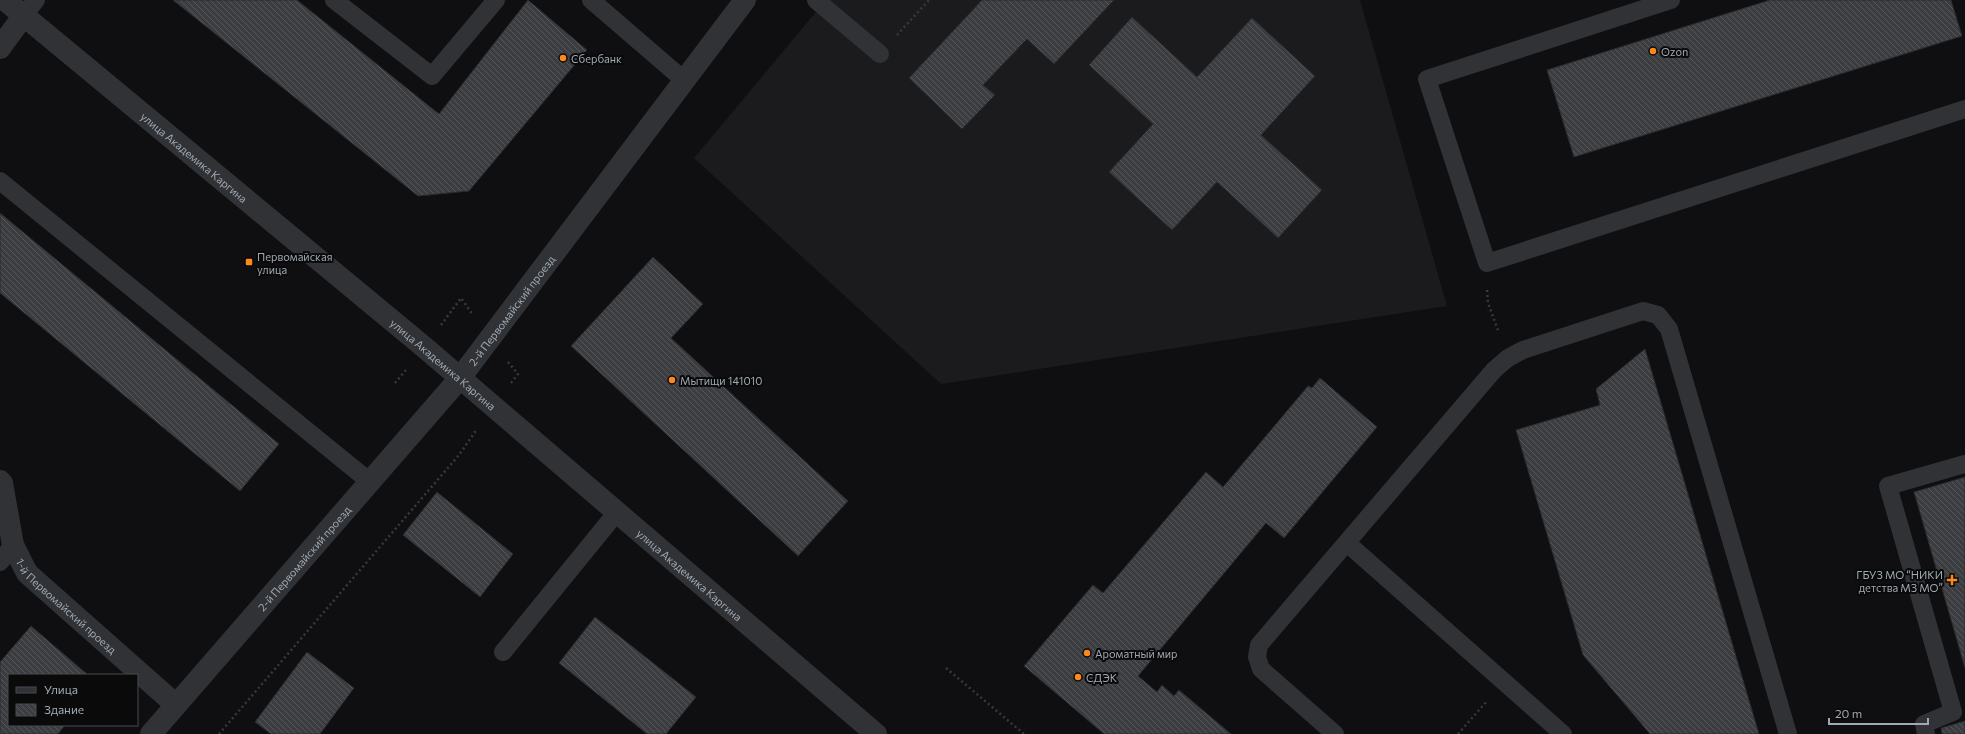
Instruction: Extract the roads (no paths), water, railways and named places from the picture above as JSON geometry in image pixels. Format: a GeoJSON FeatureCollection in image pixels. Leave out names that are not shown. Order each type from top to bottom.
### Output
{"type":"FeatureCollection","features":[{"type":"Feature","properties":{"kind":"street","name":"улица Академика Каргина"},"geometry":{"type":"LineString","coordinates":[[6,0],[30,8],[876,734]]}},
{"type":"Feature","properties":{"kind":"street","name":"2-й Первомайский проезд"},"geometry":{"type":"LineString","coordinates":[[151,734],[369,482],[428,417],[460,378],[745,0]]}},
{"type":"Feature","properties":{"kind":"street"},"geometry":{"type":"LineString","coordinates":[[0,48],[30,8]]}},
{"type":"Feature","properties":{"kind":"street","name":"1-й Первомайский проезд"},"geometry":{"type":"LineString","coordinates":[[0,481],[2,483],[13,545],[27,573],[176,705]]}},
{"type":"Feature","properties":{"kind":"lane"},"geometry":{"type":"LineString","coordinates":[[334,0],[432,76],[496,0]]}},
{"type":"Feature","properties":{"kind":"lane"},"geometry":{"type":"LineString","coordinates":[[591,0],[685,81]]}},
{"type":"Feature","properties":{"kind":"lane"},"geometry":{"type":"LineString","coordinates":[[816,0],[880,54]]}},
{"type":"Feature","properties":{"kind":"lane"},"geometry":{"type":"LineString","coordinates":[[1671,0],[1427,79],[1487,264],[1965,109]]}},
{"type":"Feature","properties":{"kind":"lane"},"geometry":{"type":"LineString","coordinates":[[0,181],[369,482]]}},
{"type":"Feature","properties":{"kind":"lane"},"geometry":{"type":"LineString","coordinates":[[1335,734],[1261,669],[1257,657],[1260,645],[1494,370],[1508,358],[1523,350],[1643,311],[1658,315],[1669,329],[1788,734]]}},
{"type":"Feature","properties":{"kind":"lane"},"geometry":{"type":"LineString","coordinates":[[1926,734],[1924,724],[1953,712],[1888,486],[1965,464]]}},
{"type":"Feature","properties":{"kind":"lane"},"geometry":{"type":"LineString","coordinates":[[503,652],[617,512]]}},
{"type":"Feature","properties":{"kind":"lane"},"geometry":{"type":"LineString","coordinates":[[1347,543],[1563,734]]}},
{"type":"Feature","properties":{"kind":"lane"},"geometry":{"type":"LineString","coordinates":[[0,562],[13,545]]}},
{"type":"Feature","properties":{"kind":"place","name":"Ozon"},"geometry":{"type":"Point","coordinates":[1653,51]}},
{"type":"Feature","properties":{"kind":"place","name":"Сбербанк"},"geometry":{"type":"Point","coordinates":[563,58]}},
{"type":"Feature","properties":{"kind":"place","name":"Первомайская улица"},"geometry":{"type":"Point","coordinates":[249,262]}},
{"type":"Feature","properties":{"kind":"place","name":"Мытищи 141010"},"geometry":{"type":"Point","coordinates":[672,380]}},
{"type":"Feature","properties":{"kind":"place","name":"ГБУЗ МО “НИКИ детства МЗ МО”"},"geometry":{"type":"Point","coordinates":[1952,580]}},
{"type":"Feature","properties":{"kind":"place","name":"Ароматный мир"},"geometry":{"type":"Point","coordinates":[1087,653]}},
{"type":"Feature","properties":{"kind":"place","name":"СДЭК"},"geometry":{"type":"Point","coordinates":[1078,677]}}]}
